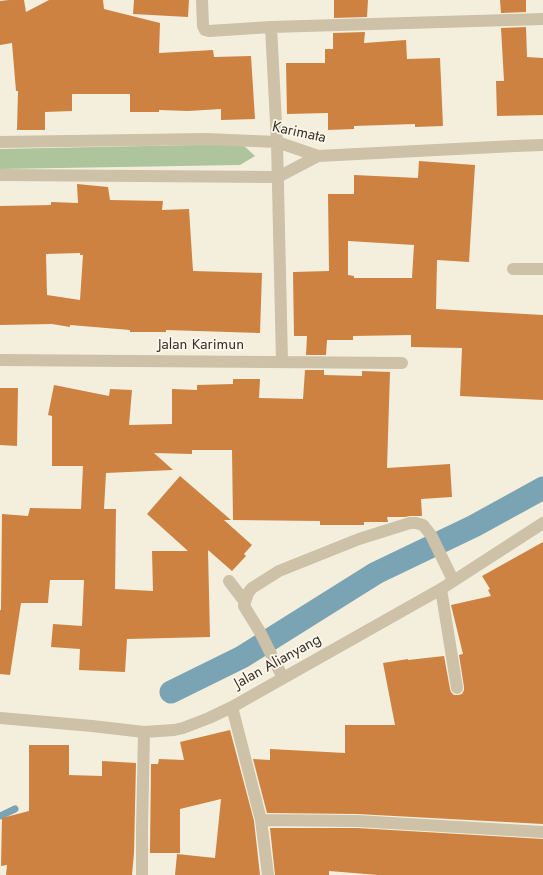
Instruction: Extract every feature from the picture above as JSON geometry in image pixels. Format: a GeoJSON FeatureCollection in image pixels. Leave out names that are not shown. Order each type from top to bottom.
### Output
{"type":"FeatureCollection","features":[{"type":"Feature","properties":{"kind":"street"},"geometry":{"type":"LineString","coordinates":[[202,0],[203,26],[205,30],[209,32],[271,27],[543,19]]}},
{"type":"Feature","properties":{"kind":"street"},"geometry":{"type":"LineString","coordinates":[[271,27],[277,142],[282,362]]}},
{"type":"Feature","properties":{"kind":"street","name":"Karimata"},"geometry":{"type":"LineString","coordinates":[[0,142],[206,139],[277,142],[318,156],[543,145]]}},
{"type":"Feature","properties":{"kind":"street"},"geometry":{"type":"LineString","coordinates":[[0,175],[278,177],[318,156]]}},
{"type":"Feature","properties":{"kind":"street"},"geometry":{"type":"LineString","coordinates":[[513,270],[543,269]]}},
{"type":"Feature","properties":{"kind":"street","name":"Jalan Karimun"},"geometry":{"type":"LineString","coordinates":[[0,360],[402,363]]}},
{"type":"Feature","properties":{"kind":"street"},"geometry":{"type":"LineString","coordinates":[[283,678],[260,632],[244,606],[248,593],[252,588],[279,571],[359,539],[410,523],[416,523],[423,525],[430,535],[454,580]]}},
{"type":"Feature","properties":{"kind":"street","name":"Jalan Alianyang"},"geometry":{"type":"LineString","coordinates":[[0,718],[144,732],[183,728],[232,707],[440,589],[543,523]]}},
{"type":"Feature","properties":{"kind":"street"},"geometry":{"type":"LineString","coordinates":[[229,581],[245,602]]}},
{"type":"Feature","properties":{"kind":"street"},"geometry":{"type":"LineString","coordinates":[[440,589],[457,688]]}},
{"type":"Feature","properties":{"kind":"street"},"geometry":{"type":"LineString","coordinates":[[232,707],[261,820],[268,875]]}},
{"type":"Feature","properties":{"kind":"street"},"geometry":{"type":"LineString","coordinates":[[142,875],[144,732]]}},
{"type":"Feature","properties":{"kind":"street"},"geometry":{"type":"LineString","coordinates":[[261,820],[358,821],[543,832]]}},
{"type":"Feature","properties":{"kind":"green space"},"geometry":{"type":"Polygon","coordinates":[[[242,144],[255,156],[240,165],[0,169],[0,149],[242,144]]]}},
{"type":"Feature","properties":{"kind":"building"},"geometry":{"type":"Polygon","coordinates":[[[24,0],[26,12],[49,0],[103,0],[104,9],[160,23],[159,53],[213,50],[214,57],[251,56],[255,119],[221,120],[221,109],[130,112],[130,94],[72,94],[72,111],[45,112],[45,130],[17,130],[18,91],[16,91],[12,43],[0,45],[0,1],[24,0]]]}},
{"type":"Feature","properties":{"kind":"building"},"geometry":{"type":"Polygon","coordinates":[[[134,0],[189,0],[188,17],[133,14],[134,0]]]}},
{"type":"Feature","properties":{"kind":"building"},"geometry":{"type":"Polygon","coordinates":[[[334,0],[368,0],[367,17],[334,18],[334,0]]]}},
{"type":"Feature","properties":{"kind":"building"},"geometry":{"type":"Polygon","coordinates":[[[500,0],[526,0],[526,12],[501,13],[500,0]]]}},
{"type":"Feature","properties":{"kind":"building"},"geometry":{"type":"Polygon","coordinates":[[[526,27],[527,57],[543,58],[543,115],[497,116],[496,81],[504,81],[501,28],[526,27]]]}},
{"type":"Feature","properties":{"kind":"building"},"geometry":{"type":"Polygon","coordinates":[[[365,32],[364,43],[406,40],[407,59],[440,58],[443,126],[415,127],[415,124],[354,126],[354,129],[328,130],[328,113],[287,114],[286,63],[325,63],[325,49],[333,49],[333,33],[365,32]]]}},
{"type":"Feature","properties":{"kind":"building"},"geometry":{"type":"Polygon","coordinates":[[[419,161],[475,165],[469,262],[437,260],[436,309],[543,315],[543,400],[460,396],[462,348],[411,347],[411,335],[353,336],[353,340],[327,340],[326,355],[306,355],[307,336],[294,336],[293,272],[329,271],[328,194],[354,194],[354,175],[418,178],[419,161]],[[348,241],[348,275],[354,276],[354,278],[412,278],[414,245],[348,241]]]}},
{"type":"Feature","properties":{"kind":"building"},"geometry":{"type":"Polygon","coordinates":[[[77,184],[108,187],[110,200],[163,201],[162,210],[189,209],[193,271],[262,273],[260,333],[166,330],[166,332],[130,332],[130,330],[70,325],[70,327],[52,324],[0,325],[0,206],[51,205],[51,202],[78,203],[77,184]],[[80,253],[46,254],[47,295],[80,300],[83,255],[80,255],[80,253]]]}},
{"type":"Feature","properties":{"kind":"building"},"geometry":{"type":"Polygon","coordinates":[[[305,370],[324,370],[324,375],[362,376],[362,371],[390,372],[387,468],[450,464],[452,497],[421,499],[422,516],[387,517],[388,522],[364,522],[364,525],[320,525],[320,521],[233,520],[232,450],[192,450],[192,454],[154,453],[173,470],[106,473],[104,509],[116,509],[115,589],[153,591],[152,551],[188,551],[147,514],[180,476],[231,520],[224,520],[252,545],[244,554],[246,556],[232,571],[208,550],[210,637],[127,639],[125,672],[79,670],[80,649],[51,647],[53,624],[82,626],[84,580],[50,580],[48,603],[21,603],[10,675],[0,674],[2,514],[28,516],[30,508],[81,509],[83,466],[52,466],[52,416],[48,415],[54,385],[109,396],[110,389],[132,390],[129,425],[172,424],[172,389],[197,390],[197,385],[233,384],[233,379],[260,379],[259,398],[303,399],[305,370]]]}},
{"type":"Feature","properties":{"kind":"building"},"geometry":{"type":"Polygon","coordinates":[[[0,388],[18,388],[17,446],[0,445],[0,388]]]}},
{"type":"Feature","properties":{"kind":"building"},"geometry":{"type":"Polygon","coordinates":[[[543,542],[543,824],[357,814],[267,813],[253,759],[270,760],[270,749],[345,753],[345,725],[395,725],[383,663],[444,656],[451,692],[454,695],[462,694],[464,687],[459,655],[463,654],[451,605],[491,596],[488,590],[490,589],[482,576],[543,542]]]}},
{"type":"Feature","properties":{"kind":"building"},"geometry":{"type":"Polygon","coordinates":[[[230,730],[254,821],[260,875],[175,875],[177,854],[215,858],[221,799],[180,809],[180,853],[150,853],[151,764],[158,764],[159,759],[184,760],[180,742],[230,730]]]}},
{"type":"Feature","properties":{"kind":"building"},"geometry":{"type":"Polygon","coordinates":[[[29,745],[69,745],[69,775],[102,776],[102,761],[136,763],[134,853],[132,875],[6,875],[7,865],[1,866],[2,818],[29,811],[29,745]]]}},
{"type":"Feature","properties":{"kind":"building"},"geometry":{"type":"Polygon","coordinates":[[[270,828],[357,828],[543,839],[543,875],[378,875],[329,871],[329,875],[275,875],[270,828]]]}},
{"type":"Feature","properties":{"kind":"waterway"},"geometry":{"type":"LineString","coordinates":[[171,692],[242,657],[376,573],[474,526],[543,488]]}},
{"type":"Feature","properties":{"kind":"waterway"},"geometry":{"type":"LineString","coordinates":[[0,816],[15,809]]}}]}
